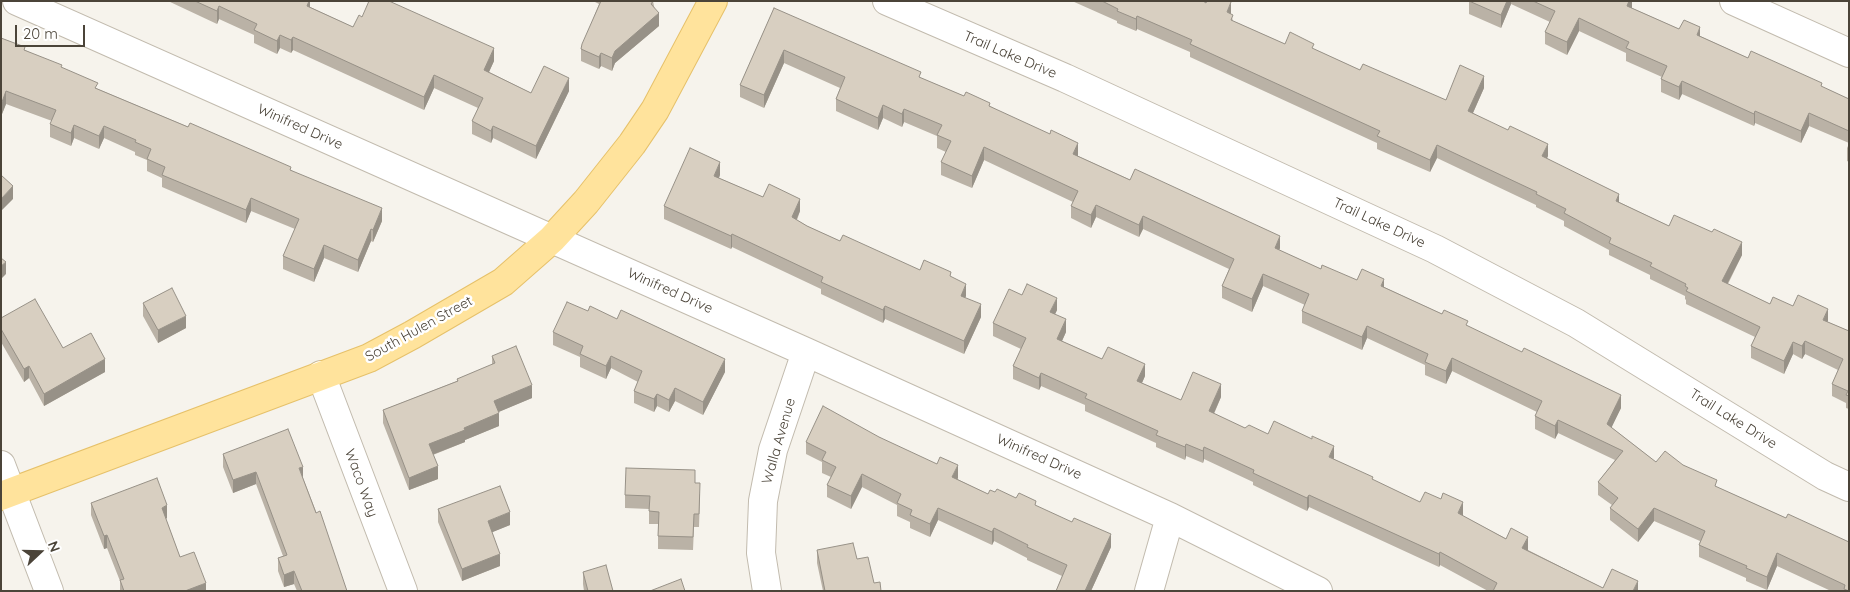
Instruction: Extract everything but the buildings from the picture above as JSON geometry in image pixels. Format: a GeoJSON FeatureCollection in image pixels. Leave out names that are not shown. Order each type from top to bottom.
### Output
{"type":"FeatureCollection","features":[{"type":"Feature","properties":{"kind":"main road","name":"South Hulen Street"},"geometry":{"type":"LineString","coordinates":[[6,494],[377,353],[412,335],[503,282],[552,239],[586,202],[632,144],[655,110],[712,1]]}},
{"type":"Feature","properties":{"kind":"street","name":"Winifred Drive"},"geometry":{"type":"LineString","coordinates":[[17,1],[806,352],[1170,517],[1318,591]]}},
{"type":"Feature","properties":{"kind":"street","name":"Trail Lake Drive"},"geometry":{"type":"LineString","coordinates":[[887,1],[1065,78],[1435,249],[1576,323],[1825,476],[1849,487]]}},
{"type":"Feature","properties":{"kind":"street"},"geometry":{"type":"LineString","coordinates":[[1734,1],[1849,53]]}},
{"type":"Feature","properties":{"kind":"street","name":"Walla Avenue"},"geometry":{"type":"LineString","coordinates":[[767,591],[761,553],[763,501],[773,450],[806,352]]}},
{"type":"Feature","properties":{"kind":"street","name":"Waco Way"},"geometry":{"type":"LineString","coordinates":[[321,375],[402,591]]}},
{"type":"Feature","properties":{"kind":"street"},"geometry":{"type":"LineString","coordinates":[[1,466],[6,494],[49,591]]}},
{"type":"Feature","properties":{"kind":"street"},"geometry":{"type":"LineString","coordinates":[[1149,591],[1170,517]]}}]}
